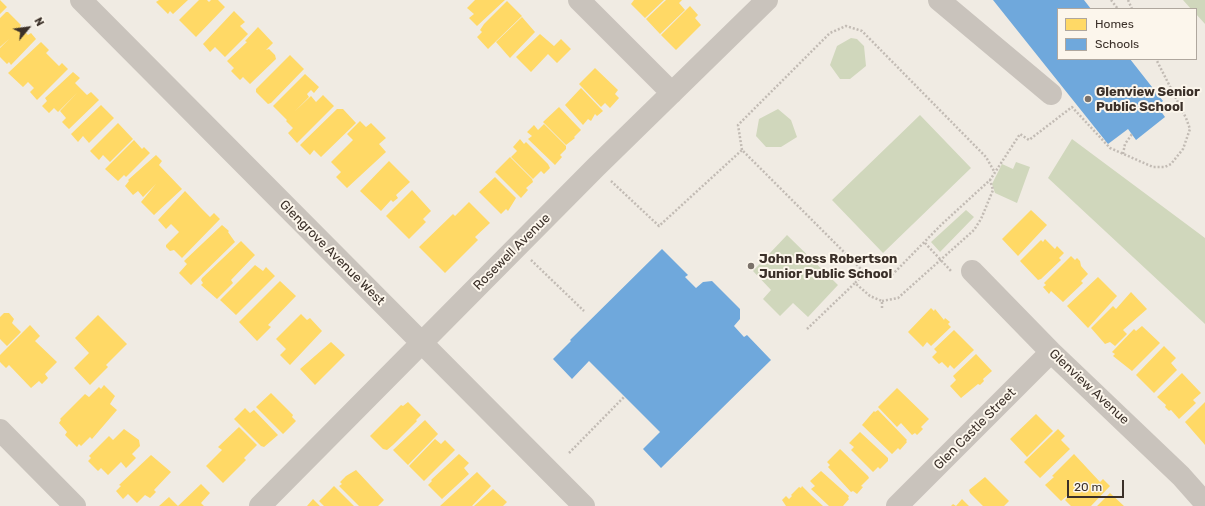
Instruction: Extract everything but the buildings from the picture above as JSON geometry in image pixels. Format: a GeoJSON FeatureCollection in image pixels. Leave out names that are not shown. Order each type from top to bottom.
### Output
{"type":"FeatureCollection","features":[{"type":"Feature","properties":{"kind":"street","name":"Glengrove Avenue West"},"geometry":{"type":"LineString","coordinates":[[81,0],[584,506]]}},
{"type":"Feature","properties":{"kind":"street"},"geometry":{"type":"LineString","coordinates":[[579,0],[672,93]]}},
{"type":"Feature","properties":{"kind":"street","name":"Rosewell Avenue"},"geometry":{"type":"LineString","coordinates":[[260,506],[596,167],[767,0]]}},
{"type":"Feature","properties":{"kind":"street"},"geometry":{"type":"LineString","coordinates":[[938,0],[1051,94]]}},
{"type":"Feature","properties":{"kind":"street","name":"Glenview Avenue"},"geometry":{"type":"LineString","coordinates":[[964,274],[1128,424],[1205,503]]}},
{"type":"Feature","properties":{"kind":"street","name":"Glen Castle Street"},"geometry":{"type":"LineString","coordinates":[[897,506],[1051,352]]}},
{"type":"Feature","properties":{"kind":"street"},"geometry":{"type":"LineString","coordinates":[[0,430],[75,506]]}},
{"type":"Feature","properties":{"kind":"path"},"geometry":{"type":"LineString","coordinates":[[1111,0],[1117,8]]}},
{"type":"Feature","properties":{"kind":"path"},"geometry":{"type":"LineString","coordinates":[[994,171],[986,157],[862,31],[846,26],[830,33],[738,125],[742,150],[864,273],[878,278],[892,275],[942,224],[990,180],[994,171],[1020,134],[1029,140],[1072,107],[1107,146],[1152,167],[1165,167],[1175,161],[1183,149],[1190,131],[1179,103],[1157,60]]}},
{"type":"Feature","properties":{"kind":"path"},"geometry":{"type":"LineString","coordinates":[[1161,112],[1179,103]]}},
{"type":"Feature","properties":{"kind":"path"},"geometry":{"type":"LineString","coordinates":[[1123,154],[1125,144],[1132,134]]}},
{"type":"Feature","properties":{"kind":"path"},"geometry":{"type":"LineString","coordinates":[[596,167],[659,226],[742,150]]}},
{"type":"Feature","properties":{"kind":"path"},"geometry":{"type":"LineString","coordinates":[[855,283],[870,296],[882,302],[898,298],[974,230],[981,219],[992,190],[990,180]]}},
{"type":"Feature","properties":{"kind":"path"},"geometry":{"type":"LineString","coordinates":[[925,243],[941,261],[964,274]]}},
{"type":"Feature","properties":{"kind":"path"},"geometry":{"type":"LineString","coordinates":[[529,258],[584,311]]}},
{"type":"Feature","properties":{"kind":"path"},"geometry":{"type":"LineString","coordinates":[[807,329],[864,273]]}},
{"type":"Feature","properties":{"kind":"path"},"geometry":{"type":"LineString","coordinates":[[882,302],[882,308]]}},
{"type":"Feature","properties":{"kind":"path"},"geometry":{"type":"LineString","coordinates":[[569,452],[624,397]]}},
{"type":"Feature","properties":{"kind":"green space"},"geometry":{"type":"Polygon","coordinates":[[[1183,0],[1205,0],[1205,24],[1197,15],[1197,8],[1190,8],[1183,0]]]}},
{"type":"Feature","properties":{"kind":"green space"},"geometry":{"type":"Polygon","coordinates":[[[851,38],[857,39],[864,46],[866,66],[850,79],[840,79],[830,65],[837,46],[851,38]]]}},
{"type":"Feature","properties":{"kind":"green space"},"geometry":{"type":"Polygon","coordinates":[[[778,109],[791,120],[797,137],[781,147],[766,147],[756,136],[759,119],[778,109]]]}},
{"type":"Feature","properties":{"kind":"green space"},"geometry":{"type":"Polygon","coordinates":[[[920,115],[971,168],[883,253],[832,200],[920,115]]]}},
{"type":"Feature","properties":{"kind":"green space"},"geometry":{"type":"Polygon","coordinates":[[[1072,139],[1205,238],[1205,324],[1048,178],[1072,139]]]}},
{"type":"Feature","properties":{"kind":"green space"},"geometry":{"type":"Polygon","coordinates":[[[1016,162],[1030,167],[1017,203],[995,193],[992,184],[1002,164],[1013,169],[1016,162]]]}},
{"type":"Feature","properties":{"kind":"green space"},"geometry":{"type":"Polygon","coordinates":[[[966,210],[974,217],[940,252],[931,242],[966,210]]]}},
{"type":"Feature","properties":{"kind":"green space"},"geometry":{"type":"Polygon","coordinates":[[[787,235],[838,285],[808,317],[793,303],[780,316],[763,299],[771,290],[753,271],[787,235]]]}},
{"type":"Feature","properties":{"kind":"place","name":"Glenview Senior Public School"},"geometry":{"type":"Point","coordinates":[1088,99]}},
{"type":"Feature","properties":{"kind":"place","name":"John Ross Robertson Junior Public School"},"geometry":{"type":"Point","coordinates":[751,266]}}]}
